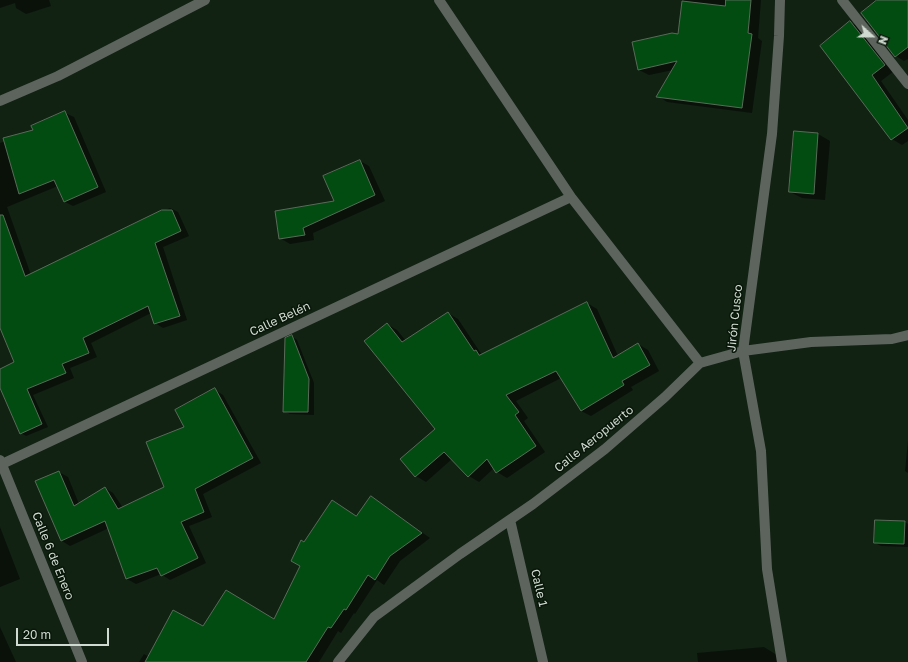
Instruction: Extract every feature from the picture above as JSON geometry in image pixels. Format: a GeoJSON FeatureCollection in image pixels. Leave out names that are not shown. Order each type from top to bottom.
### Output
{"type":"FeatureCollection","features":[{"type":"Feature","properties":{"kind":"street"},"geometry":{"type":"LineString","coordinates":[[0,101],[58,76],[205,0]]}},
{"type":"Feature","properties":{"kind":"street"},"geometry":{"type":"LineString","coordinates":[[439,0],[571,197],[700,363]]}},
{"type":"Feature","properties":{"kind":"street","name":"Jirón Cusco"},"geometry":{"type":"LineString","coordinates":[[780,0],[772,134],[743,351],[760,451],[767,568],[782,662]]}},
{"type":"Feature","properties":{"kind":"street"},"geometry":{"type":"LineString","coordinates":[[842,0],[908,84]]}},
{"type":"Feature","properties":{"kind":"street","name":"Calle Belén"},"geometry":{"type":"LineString","coordinates":[[1,463],[571,197]]}},
{"type":"Feature","properties":{"kind":"street","name":"Calle Aeropuerto"},"geometry":{"type":"LineString","coordinates":[[338,662],[374,617],[510,520],[605,449],[665,397],[700,363],[743,351],[810,342],[892,339],[908,335]]}},
{"type":"Feature","properties":{"kind":"street","name":"Calle 6 de Enero"},"geometry":{"type":"LineString","coordinates":[[1,463],[82,662]]}},
{"type":"Feature","properties":{"kind":"street","name":"Calle 1"},"geometry":{"type":"LineString","coordinates":[[510,520],[543,662]]}},
{"type":"Feature","properties":{"kind":"building"},"geometry":{"type":"Polygon","coordinates":[[[726,0],[751,0],[748,33],[752,34],[742,108],[656,97],[677,61],[638,70],[632,42],[672,33],[678,34],[682,1],[725,6],[726,0]]]}},
{"type":"Feature","properties":{"kind":"building"},"geometry":{"type":"Polygon","coordinates":[[[877,0],[908,0],[908,47],[895,57],[861,13],[877,0]]]}},
{"type":"Feature","properties":{"kind":"building"},"geometry":{"type":"Polygon","coordinates":[[[850,21],[885,65],[872,75],[908,128],[891,140],[820,46],[850,21]]]}},
{"type":"Feature","properties":{"kind":"building"},"geometry":{"type":"Polygon","coordinates":[[[65,111],[98,187],[64,202],[54,180],[19,194],[3,138],[33,130],[31,126],[65,111]]]}},
{"type":"Feature","properties":{"kind":"building"},"geometry":{"type":"Polygon","coordinates":[[[794,131],[818,133],[814,194],[789,192],[794,131]]]}},
{"type":"Feature","properties":{"kind":"building"},"geometry":{"type":"Polygon","coordinates":[[[360,160],[375,195],[303,228],[305,235],[279,239],[275,211],[334,201],[323,176],[360,160]]]}},
{"type":"Feature","properties":{"kind":"building"},"geometry":{"type":"Polygon","coordinates":[[[162,210],[172,210],[181,231],[155,243],[180,316],[154,324],[148,306],[83,338],[89,353],[62,364],[66,373],[27,389],[42,424],[20,434],[0,388],[0,369],[14,362],[0,328],[0,215],[3,215],[25,276],[162,210]]]}},
{"type":"Feature","properties":{"kind":"building"},"geometry":{"type":"Polygon","coordinates":[[[587,302],[613,358],[638,343],[650,365],[622,381],[624,385],[581,411],[556,371],[506,395],[519,412],[515,415],[536,446],[496,473],[487,459],[468,477],[444,452],[415,477],[400,459],[435,429],[364,341],[387,323],[402,342],[448,312],[474,351],[476,350],[479,355],[587,302]]]}},
{"type":"Feature","properties":{"kind":"building"},"geometry":{"type":"Polygon","coordinates":[[[292,335],[309,379],[308,412],[283,412],[285,338],[292,335]]]}},
{"type":"Feature","properties":{"kind":"building"},"geometry":{"type":"Polygon","coordinates":[[[215,388],[253,458],[195,489],[204,512],[181,522],[198,558],[161,576],[157,568],[126,579],[105,521],[61,541],[35,481],[59,471],[74,506],[105,487],[118,509],[164,487],[146,442],[184,427],[175,410],[215,388]]]}},
{"type":"Feature","properties":{"kind":"building"},"geometry":{"type":"Polygon","coordinates":[[[371,496],[422,533],[390,556],[375,580],[368,575],[346,610],[344,609],[331,628],[328,627],[306,662],[145,662],[173,610],[203,626],[226,590],[274,619],[300,566],[291,561],[301,540],[304,542],[332,500],[356,516],[371,496]]]}},
{"type":"Feature","properties":{"kind":"building"},"geometry":{"type":"Polygon","coordinates":[[[875,520],[905,521],[904,544],[874,543],[875,520]]]}}]}
